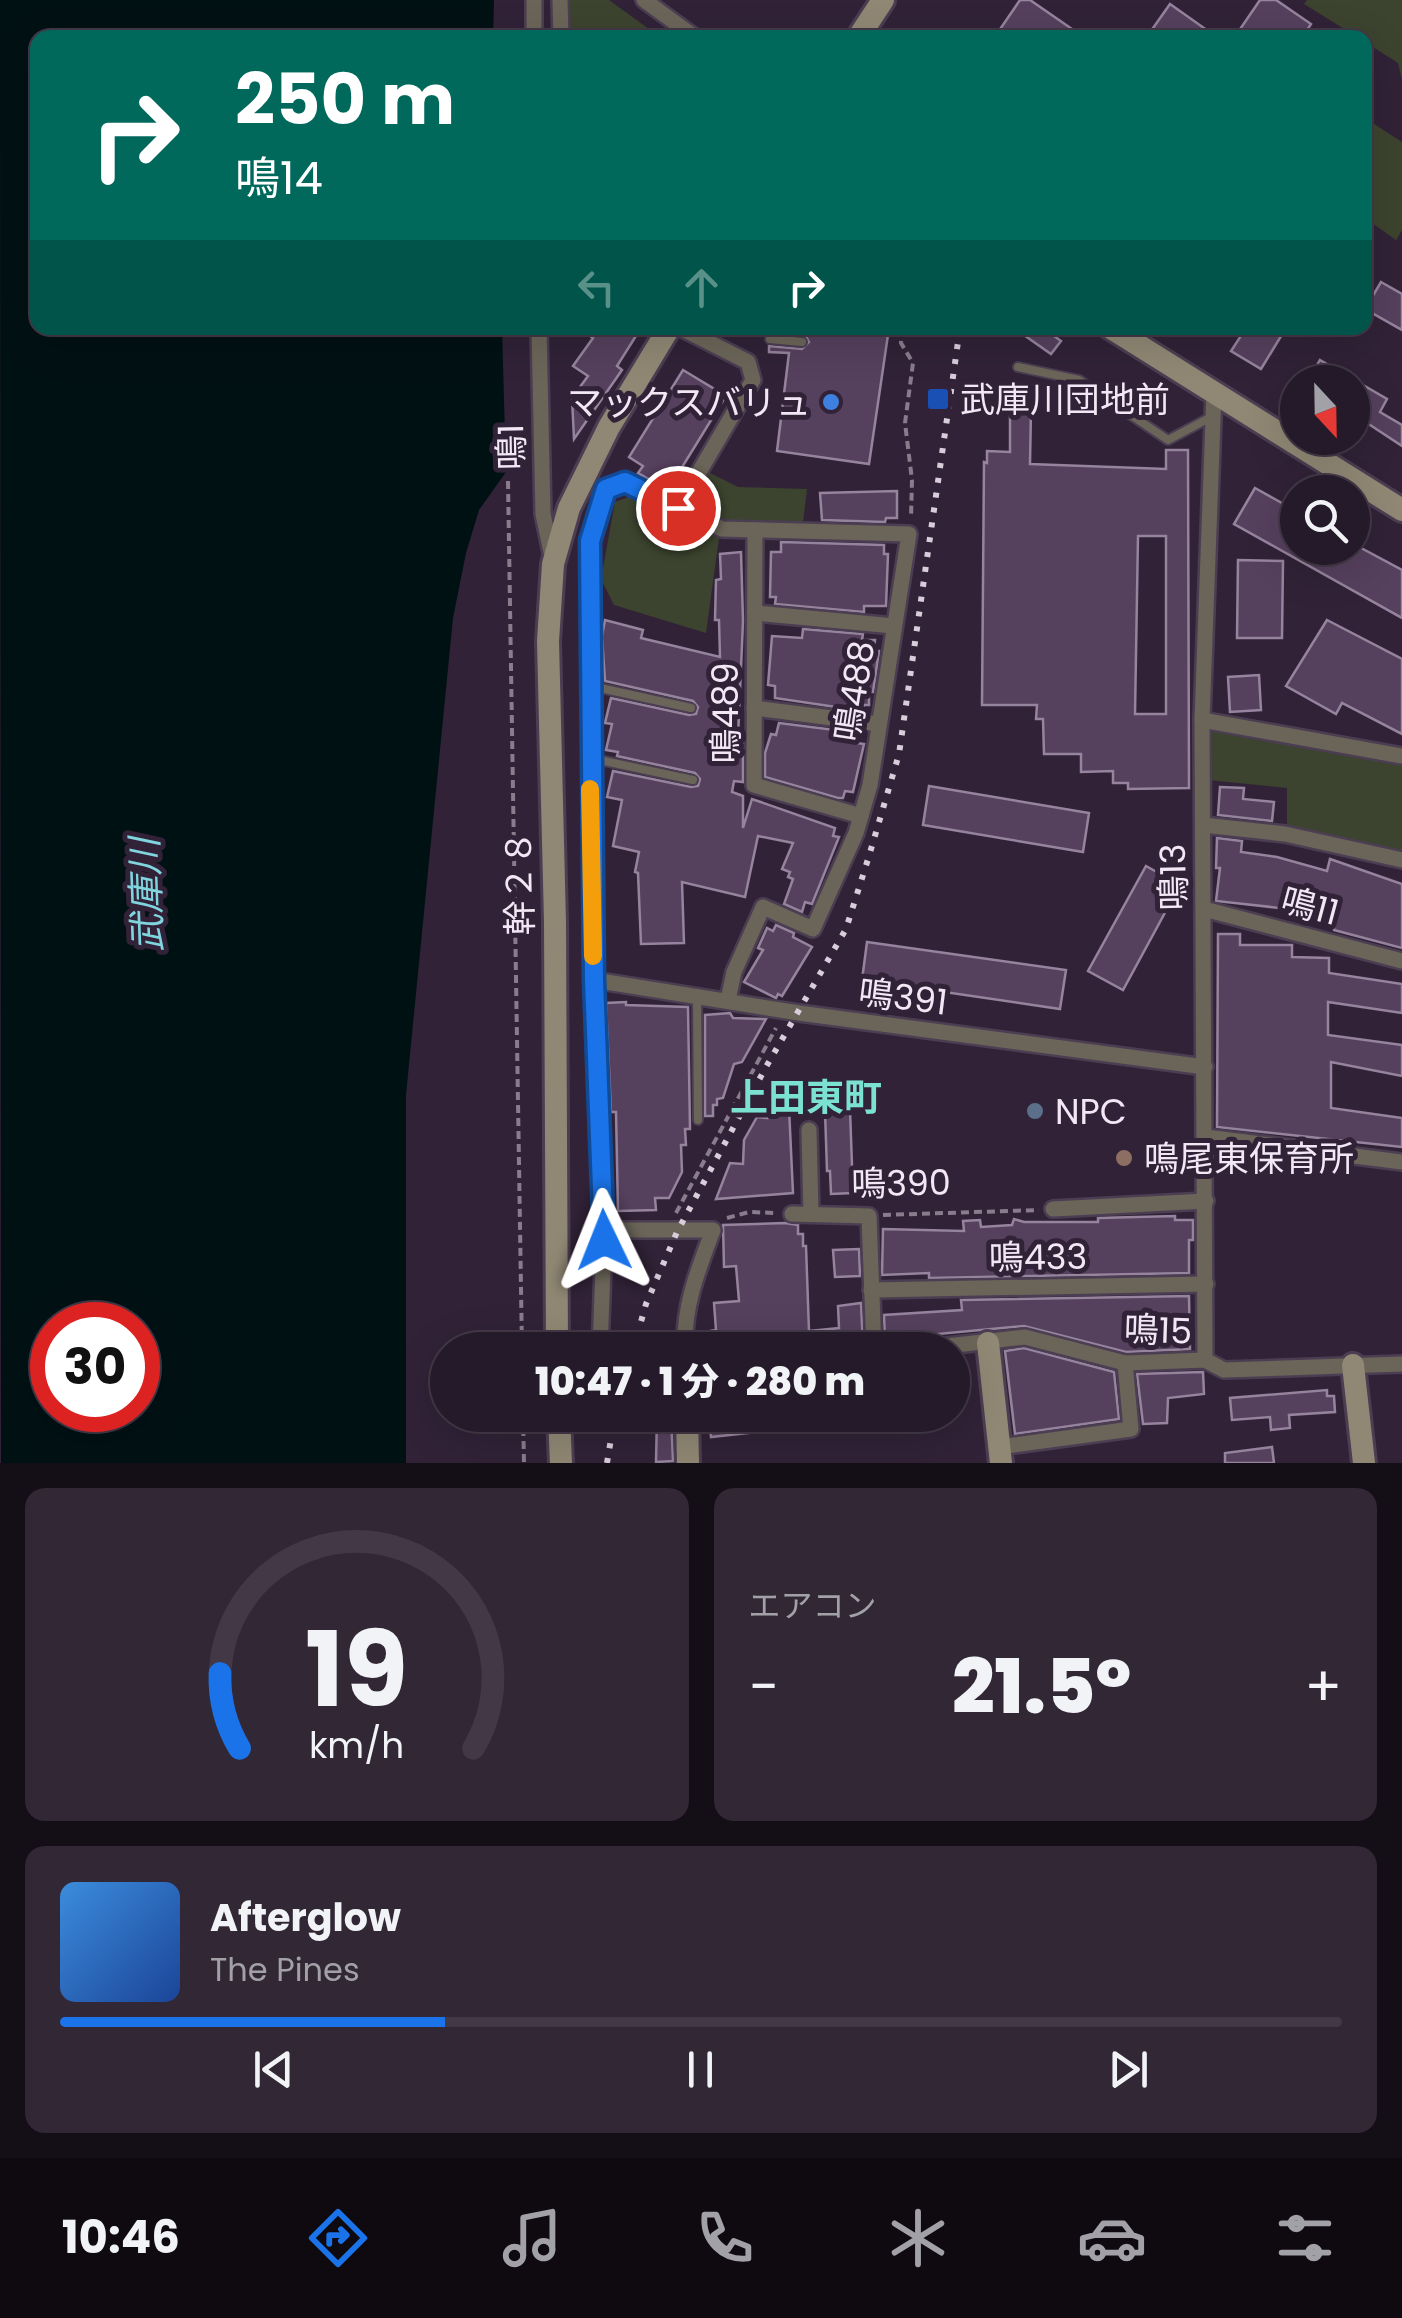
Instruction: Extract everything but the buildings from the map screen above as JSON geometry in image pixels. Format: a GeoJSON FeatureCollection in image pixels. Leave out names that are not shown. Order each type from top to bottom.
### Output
{"type":"FeatureCollection","features":[{"type":"Feature","properties":{"kind":"street"},"geometry":{"type":"LineString","coordinates":[[534,0],[534,30]]}},
{"type":"Feature","properties":{"kind":"street"},"geometry":{"type":"LineString","coordinates":[[560,0],[562,30]]}},
{"type":"Feature","properties":{"kind":"street"},"geometry":{"type":"LineString","coordinates":[[644,0],[685,30]]}},
{"type":"Feature","properties":{"kind":"street"},"geometry":{"type":"LineString","coordinates":[[863,30],[882,0]]}},
{"type":"Feature","properties":{"kind":"street","name":"鳴1"},"geometry":{"type":"LineString","coordinates":[[538,335],[542,514],[553,564]]}},
{"type":"Feature","properties":{"kind":"street","name":"幹２８"},"geometry":{"type":"LineString","coordinates":[[557,1332],[555,922],[548,641],[553,564],[569,508],[609,427],[665,335]]}},
{"type":"Feature","properties":{"kind":"street"},"geometry":{"type":"LineString","coordinates":[[678,508],[754,380],[748,362],[695,335]]}},
{"type":"Feature","properties":{"kind":"street"},"geometry":{"type":"LineString","coordinates":[[1120,335],[1213,404],[1402,510]]}},
{"type":"Feature","properties":{"kind":"street","name":"鳴13"},"geometry":{"type":"LineString","coordinates":[[1205,1360],[1202,720],[1213,404]]}},
{"type":"Feature","properties":{"kind":"street"},"geometry":{"type":"LineString","coordinates":[[600,1332],[603,1230],[594,980],[590,541],[606,489],[625,482],[722,529],[909,534]]}},
{"type":"Feature","properties":{"kind":"street","name":"鳴489"},"geometry":{"type":"LineString","coordinates":[[755,530],[754,785],[861,816]]}},
{"type":"Feature","properties":{"kind":"street","name":"鳴488"},"geometry":{"type":"LineString","coordinates":[[728,1000],[734,972],[764,906],[813,929],[861,816],[870,785],[909,534]]}},
{"type":"Feature","properties":{"kind":"street"},"geometry":{"type":"LineString","coordinates":[[755,613],[894,626]]}},
{"type":"Feature","properties":{"kind":"street"},"geometry":{"type":"LineString","coordinates":[[754,708],[880,724]]}},
{"type":"Feature","properties":{"kind":"street"},"geometry":{"type":"LineString","coordinates":[[1202,720],[1402,756]]}},
{"type":"Feature","properties":{"kind":"street"},"geometry":{"type":"LineString","coordinates":[[1203,825],[1285,834],[1402,860]]}},
{"type":"Feature","properties":{"kind":"street","name":"鳴11"},"geometry":{"type":"LineString","coordinates":[[1204,909],[1402,961]]}},
{"type":"Feature","properties":{"kind":"street","name":"鳴391"},"geometry":{"type":"LineString","coordinates":[[594,980],[786,1011],[1206,1067]]}},
{"type":"Feature","properties":{"kind":"street"},"geometry":{"type":"LineString","coordinates":[[808,1130],[811,1214]]}},
{"type":"Feature","properties":{"kind":"street"},"geometry":{"type":"LineString","coordinates":[[1206,1137],[1402,1162]]}},
{"type":"Feature","properties":{"kind":"street"},"geometry":{"type":"LineString","coordinates":[[1052,1209],[1206,1201]]}},
{"type":"Feature","properties":{"kind":"street","name":"鳴390"},"geometry":{"type":"LineString","coordinates":[[792,1214],[868,1216]]}},
{"type":"Feature","properties":{"kind":"street"},"geometry":{"type":"LineString","coordinates":[[868,1216],[873,1332]]}},
{"type":"Feature","properties":{"kind":"street"},"geometry":{"type":"LineString","coordinates":[[603,1230],[712,1230],[692,1287],[684,1332]]}},
{"type":"Feature","properties":{"kind":"street","name":"鳴433"},"geometry":{"type":"LineString","coordinates":[[871,1290],[1206,1284]]}},
{"type":"Feature","properties":{"kind":"street","name":"鳴15"},"geometry":{"type":"LineString","coordinates":[[970,1345],[1025,1337],[1125,1363],[1205,1360],[1224,1370],[1402,1364]]}},
{"type":"Feature","properties":{"kind":"street"},"geometry":{"type":"LineString","coordinates":[[988,1343],[1001,1455],[1131,1430],[1125,1363]]}},
{"type":"Feature","properties":{"kind":"street"},"geometry":{"type":"LineString","coordinates":[[1353,1366],[1364,1463]]}},
{"type":"Feature","properties":{"kind":"street"},"geometry":{"type":"LineString","coordinates":[[561,1463],[562,1432]]}},
{"type":"Feature","properties":{"kind":"street"},"geometry":{"type":"LineString","coordinates":[[687,1432],[688,1463]]}},
{"type":"Feature","properties":{"kind":"lane"},"geometry":{"type":"LineString","coordinates":[[770,339],[802,342]]}},
{"type":"Feature","properties":{"kind":"lane"},"geometry":{"type":"LineString","coordinates":[[1018,367],[1079,380],[1168,440],[1213,404]]}},
{"type":"Feature","properties":{"kind":"lane"},"geometry":{"type":"LineString","coordinates":[[591,686],[691,708]]}},
{"type":"Feature","properties":{"kind":"lane"},"geometry":{"type":"LineString","coordinates":[[590,758],[693,780]]}},
{"type":"Feature","properties":{"kind":"lane"},"geometry":{"type":"LineString","coordinates":[[697,995],[698,1120]]}},
{"type":"Feature","properties":{"kind":"path"},"geometry":{"type":"LineString","coordinates":[[902,335],[913,364],[905,423],[912,480],[909,534]]}},
{"type":"Feature","properties":{"kind":"path"},"geometry":{"type":"LineString","coordinates":[[508,481],[522,1332]]}},
{"type":"Feature","properties":{"kind":"path"},"geometry":{"type":"LineString","coordinates":[[666,1232],[786,1011]]}},
{"type":"Feature","properties":{"kind":"path","name":"鳴390"},"geometry":{"type":"LineString","coordinates":[[868,1216],[1052,1209]]}},
{"type":"Feature","properties":{"kind":"path"},"geometry":{"type":"LineString","coordinates":[[712,1230],[718,1221],[749,1212],[792,1214]]}},
{"type":"Feature","properties":{"kind":"path"},"geometry":{"type":"LineString","coordinates":[[523,1432],[524,1463]]}},
{"type":"Feature","properties":{"kind":"green space"},"geometry":{"type":"Polygon","coordinates":[[[566,0],[609,0],[650,30],[568,30],[566,0]]]}},
{"type":"Feature","properties":{"kind":"green space"},"geometry":{"type":"Polygon","coordinates":[[[1307,0],[1402,0],[1402,80],[1398,63],[1372,46],[1372,30],[1346,30],[1304,4],[1307,0]]]}},
{"type":"Feature","properties":{"kind":"green space"},"geometry":{"type":"Polygon","coordinates":[[[1372,123],[1402,142],[1402,230],[1396,240],[1372,223],[1372,123]]]}},
{"type":"Feature","properties":{"kind":"green space"},"geometry":{"type":"Polygon","coordinates":[[[708,472],[738,487],[807,489],[803,523],[722,523],[689,505],[708,472]]]}},
{"type":"Feature","properties":{"kind":"green space"},"geometry":{"type":"Polygon","coordinates":[[[631,496],[719,538],[706,633],[614,605],[601,579],[615,502],[631,496]]]}},
{"type":"Feature","properties":{"kind":"green space"},"geometry":{"type":"Polygon","coordinates":[[[1208,728],[1402,763],[1402,855],[1287,828],[1287,788],[1209,780],[1208,728]]]}},
{"type":"Feature","properties":{"kind":"water","name":"武庫川"},"geometry":{"type":"Polygon","coordinates":[[[0,0],[494,0],[493,30],[30,30],[30,335],[502,335],[506,472],[479,510],[453,618],[406,1095],[406,1463],[1,1463],[0,0]]]}},
{"type":"Feature","properties":{"kind":"railway"},"geometry":{"type":"LineString","coordinates":[[638,1332],[677,1232],[846,929],[899,754],[959,335]]}},
{"type":"Feature","properties":{"kind":"railway"},"geometry":{"type":"LineString","coordinates":[[607,1463],[612,1432]]}},
{"type":"Feature","properties":{"kind":"slow traffic"},"geometry":{"type":"LineString","coordinates":[[590,789],[593,956]]}},
{"type":"Feature","properties":{"kind":"place","name":"武庫川団地前"},"geometry":{"type":"Point","coordinates":[938,399]}},
{"type":"Feature","properties":{"kind":"place","name":"マックスバリュ"},"geometry":{"type":"Point","coordinates":[831,402]}},
{"type":"Feature","properties":{"kind":"place","name":"NPC"},"geometry":{"type":"Point","coordinates":[1035,1111]}},
{"type":"Feature","properties":{"kind":"place","name":"鳴尾東保育所"},"geometry":{"type":"Point","coordinates":[1124,1158]}},
{"type":"Feature","properties":{"kind":"district","name":"上田東町"},"geometry":{"type":"Point","coordinates":[806,1097]}},
{"type":"Feature","properties":{"kind":"route"},"geometry":{"type":"LineString","coordinates":[[604,1240],[594,980],[590,541],[606,489],[625,482],[678,508]]}}]}
